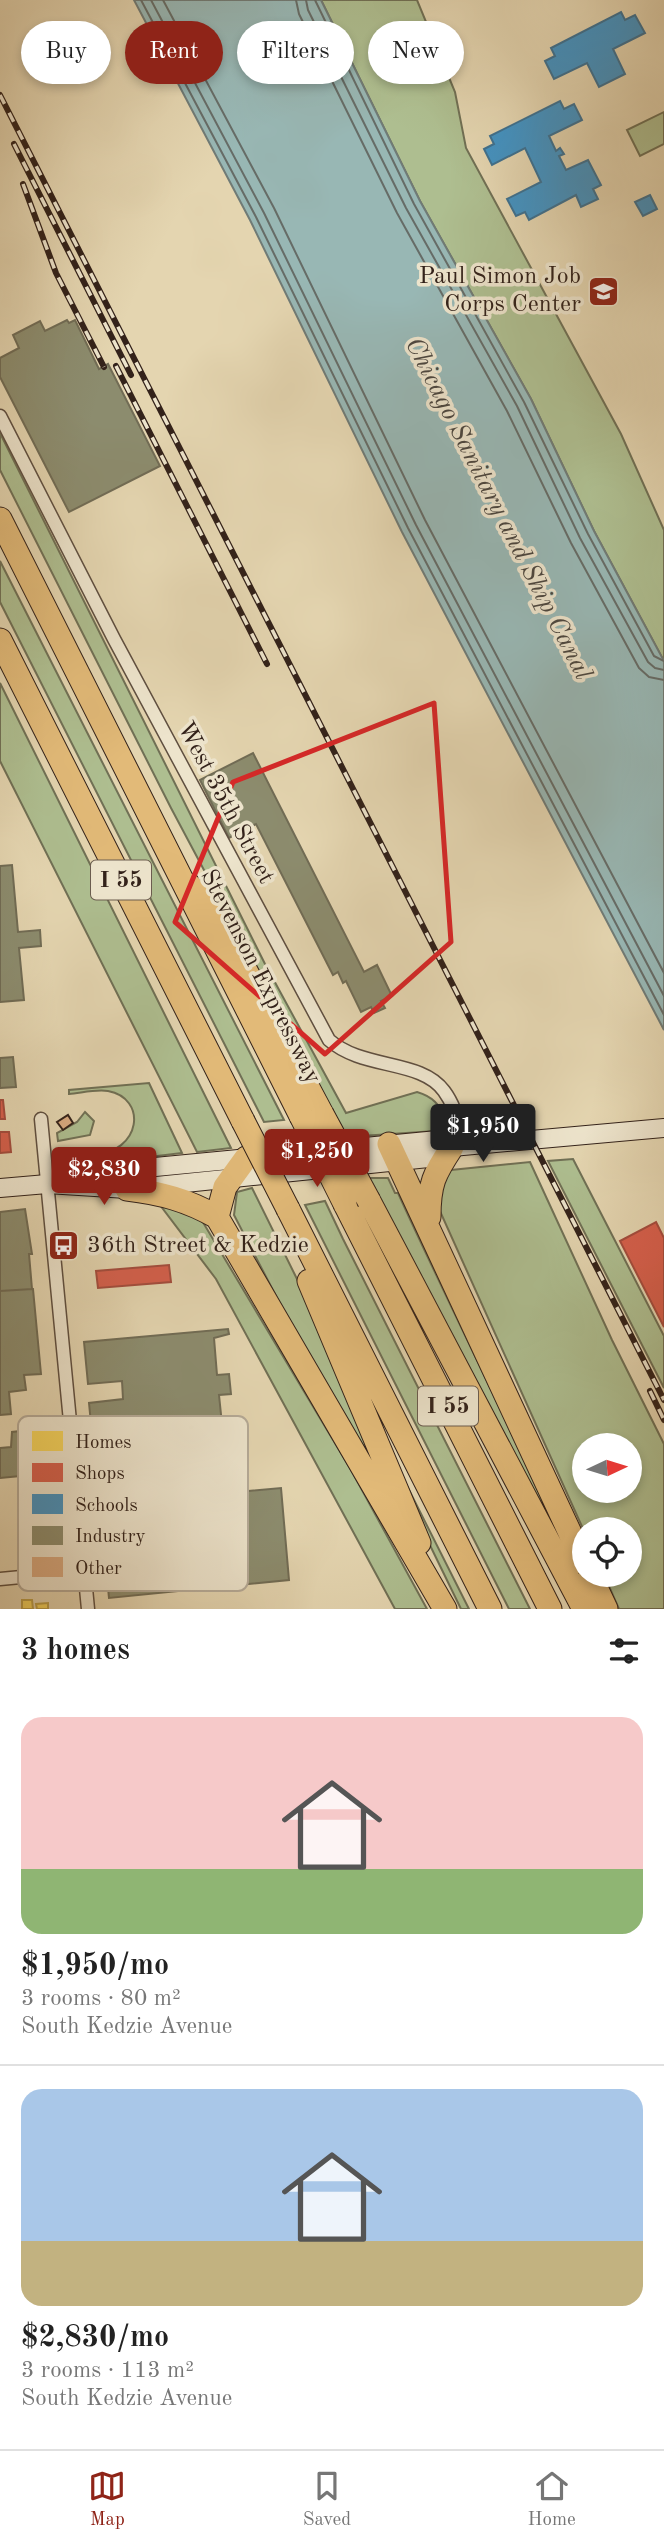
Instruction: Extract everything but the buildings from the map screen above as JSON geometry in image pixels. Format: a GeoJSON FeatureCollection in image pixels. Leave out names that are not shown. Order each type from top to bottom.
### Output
{"type":"FeatureCollection","features":[{"type":"Feature","properties":{"kind":"highway","name":"Stevenson Expressway"},"geometry":{"type":"LineString","coordinates":[[0,519],[179,876],[312,1115],[345,1204],[550,1609]]}},
{"type":"Feature","properties":{"kind":"highway","name":"I 55"},"geometry":{"type":"LineString","coordinates":[[0,639],[490,1609]]}},
{"type":"Feature","properties":{"kind":"highway"},"geometry":{"type":"LineString","coordinates":[[312,1115],[369,1201],[584,1609]]}},
{"type":"Feature","properties":{"kind":"highway"},"geometry":{"type":"LineString","coordinates":[[429,1224],[429,1194],[433,1175],[460,1147]]}},
{"type":"Feature","properties":{"kind":"highway"},"geometry":{"type":"LineString","coordinates":[[395,1153],[572,1537]]}},
{"type":"Feature","properties":{"kind":"highway"},"geometry":{"type":"LineString","coordinates":[[217,1217],[230,1178],[246,1158]]}},
{"type":"Feature","properties":{"kind":"highway"},"geometry":{"type":"LineString","coordinates":[[127,1189],[164,1193],[191,1202],[217,1217],[444,1607]]}},
{"type":"Feature","properties":{"kind":"highway"},"geometry":{"type":"LineString","coordinates":[[291,1216],[305,1273],[423,1550],[444,1607]]}},
{"type":"Feature","properties":{"kind":"highway"},"geometry":{"type":"LineString","coordinates":[[596,1587],[606,1609]]}},
{"type":"Feature","properties":{"kind":"main road"},"geometry":{"type":"LineString","coordinates":[[0,1188],[47,1184],[127,1189],[230,1178],[395,1153],[439,1140],[460,1147],[664,1128]]}},
{"type":"Feature","properties":{"kind":"main road"},"geometry":{"type":"LineString","coordinates":[[47,1184],[82,1174],[246,1158],[395,1153]]}},
{"type":"Feature","properties":{"kind":"street","name":"West 35th Street"},"geometry":{"type":"LineString","coordinates":[[0,416],[114,639],[329,1040],[342,1052],[358,1059],[432,1078],[452,1104],[460,1147]]}},
{"type":"Feature","properties":{"kind":"street"},"geometry":{"type":"LineString","coordinates":[[41,1119],[69,1416]]}},
{"type":"Feature","properties":{"kind":"street"},"geometry":{"type":"LineString","coordinates":[[0,1579],[18,1577]]}},
{"type":"Feature","properties":{"kind":"street"},"geometry":{"type":"LineString","coordinates":[[86,1591],[88,1609]]}},
{"type":"Feature","properties":{"kind":"highlighted area"},"geometry":{"type":"Polygon","coordinates":[[[434,703],[451,942],[325,1054],[175,922],[233,782],[434,703]]]}},
{"type":"Feature","properties":{"kind":"green space"},"geometry":{"type":"Polygon","coordinates":[[[321,0],[417,0],[426,21],[368,21],[368,84],[452,84],[466,148],[621,434],[664,530],[664,661],[594,531],[531,399],[420,201],[354,67],[354,21],[331,21],[321,0]]]}},
{"type":"Feature","properties":{"kind":"green space"},"geometry":{"type":"Polygon","coordinates":[[[664,112],[664,144],[640,156],[627,130],[664,112]]]}},
{"type":"Feature","properties":{"kind":"green space"},"geometry":{"type":"Polygon","coordinates":[[[0,433],[265,964],[346,1113],[417,1092],[431,1098],[440,1109],[444,1119],[436,1131],[346,1137],[171,808],[0,470],[0,433]]]}},
{"type":"Feature","properties":{"kind":"green space"},"geometry":{"type":"Polygon","coordinates":[[[0,561],[284,1120],[264,1122],[0,602],[0,561]]]}},
{"type":"Feature","properties":{"kind":"green space"},"geometry":{"type":"Polygon","coordinates":[[[0,683],[231,1148],[197,1152],[0,761],[0,683]]]}},
{"type":"Feature","properties":{"kind":"green space"},"geometry":{"type":"Polygon","coordinates":[[[149,1083],[182,1153],[91,1164],[91,1156],[108,1152],[130,1136],[134,1125],[133,1114],[129,1104],[121,1096],[108,1091],[69,1094],[69,1090],[149,1083]]]}},
{"type":"Feature","properties":{"kind":"green space"},"geometry":{"type":"Polygon","coordinates":[[[85,1112],[94,1121],[90,1135],[58,1141],[57,1133],[77,1122],[85,1112]]]}},
{"type":"Feature","properties":{"kind":"green space"},"geometry":{"type":"Polygon","coordinates":[[[573,1159],[664,1336],[664,1388],[548,1161],[573,1159]]]}},
{"type":"Feature","properties":{"kind":"green space"},"geometry":{"type":"Polygon","coordinates":[[[530,1162],[612,1340],[664,1444],[664,1609],[619,1609],[609,1587],[642,1587],[642,1517],[578,1517],[439,1209],[441,1177],[451,1170],[530,1162]]]}},
{"type":"Feature","properties":{"kind":"green space"},"geometry":{"type":"Polygon","coordinates":[[[368,1178],[388,1178],[395,1193],[398,1193],[570,1559],[368,1178]]]}},
{"type":"Feature","properties":{"kind":"green space"},"geometry":{"type":"Polygon","coordinates":[[[252,1188],[297,1279],[367,1447],[365,1449],[290,1323],[234,1215],[237,1192],[252,1188]]]}},
{"type":"Feature","properties":{"kind":"green space"},"geometry":{"type":"Polygon","coordinates":[[[157,1201],[201,1219],[351,1470],[427,1609],[395,1609],[216,1279],[157,1201]]]}},
{"type":"Feature","properties":{"kind":"green space"},"geometry":{"type":"Polygon","coordinates":[[[325,1201],[530,1609],[509,1609],[305,1205],[325,1201]]]}},
{"type":"Feature","properties":{"kind":"green space"},"geometry":{"type":"Polygon","coordinates":[[[402,1476],[469,1609],[461,1609],[425,1535],[402,1476]]]}},
{"type":"Feature","properties":{"kind":"water","name":"Chicago Sanitary and Ship Canal"},"geometry":{"type":"Polygon","coordinates":[[[134,0],[321,0],[331,21],[237,21],[237,84],[354,84],[354,67],[420,201],[531,399],[594,531],[664,661],[664,1030],[402,532],[250,220],[178,84],[223,84],[223,21],[145,21],[134,0]]]}},
{"type":"Feature","properties":{"kind":"railway"},"geometry":{"type":"LineString","coordinates":[[0,95],[664,1400]]}},
{"type":"Feature","properties":{"kind":"railway"},"geometry":{"type":"LineString","coordinates":[[14,144],[131,375]]}},
{"type":"Feature","properties":{"kind":"railway"},"geometry":{"type":"LineString","coordinates":[[23,184],[56,273],[104,367]]}},
{"type":"Feature","properties":{"kind":"railway"},"geometry":{"type":"LineString","coordinates":[[116,366],[267,664]]}},
{"type":"Feature","properties":{"kind":"railway"},"geometry":{"type":"LineString","coordinates":[[650,1391],[664,1420]]}},
{"type":"Feature","properties":{"kind":"place","name":"Paul Simon Job Corps Center"},"geometry":{"type":"Point","coordinates":[604,291]}},
{"type":"Feature","properties":{"kind":"place","name":"36th Street & Kedzie"},"geometry":{"type":"Point","coordinates":[64,1246]}}]}
